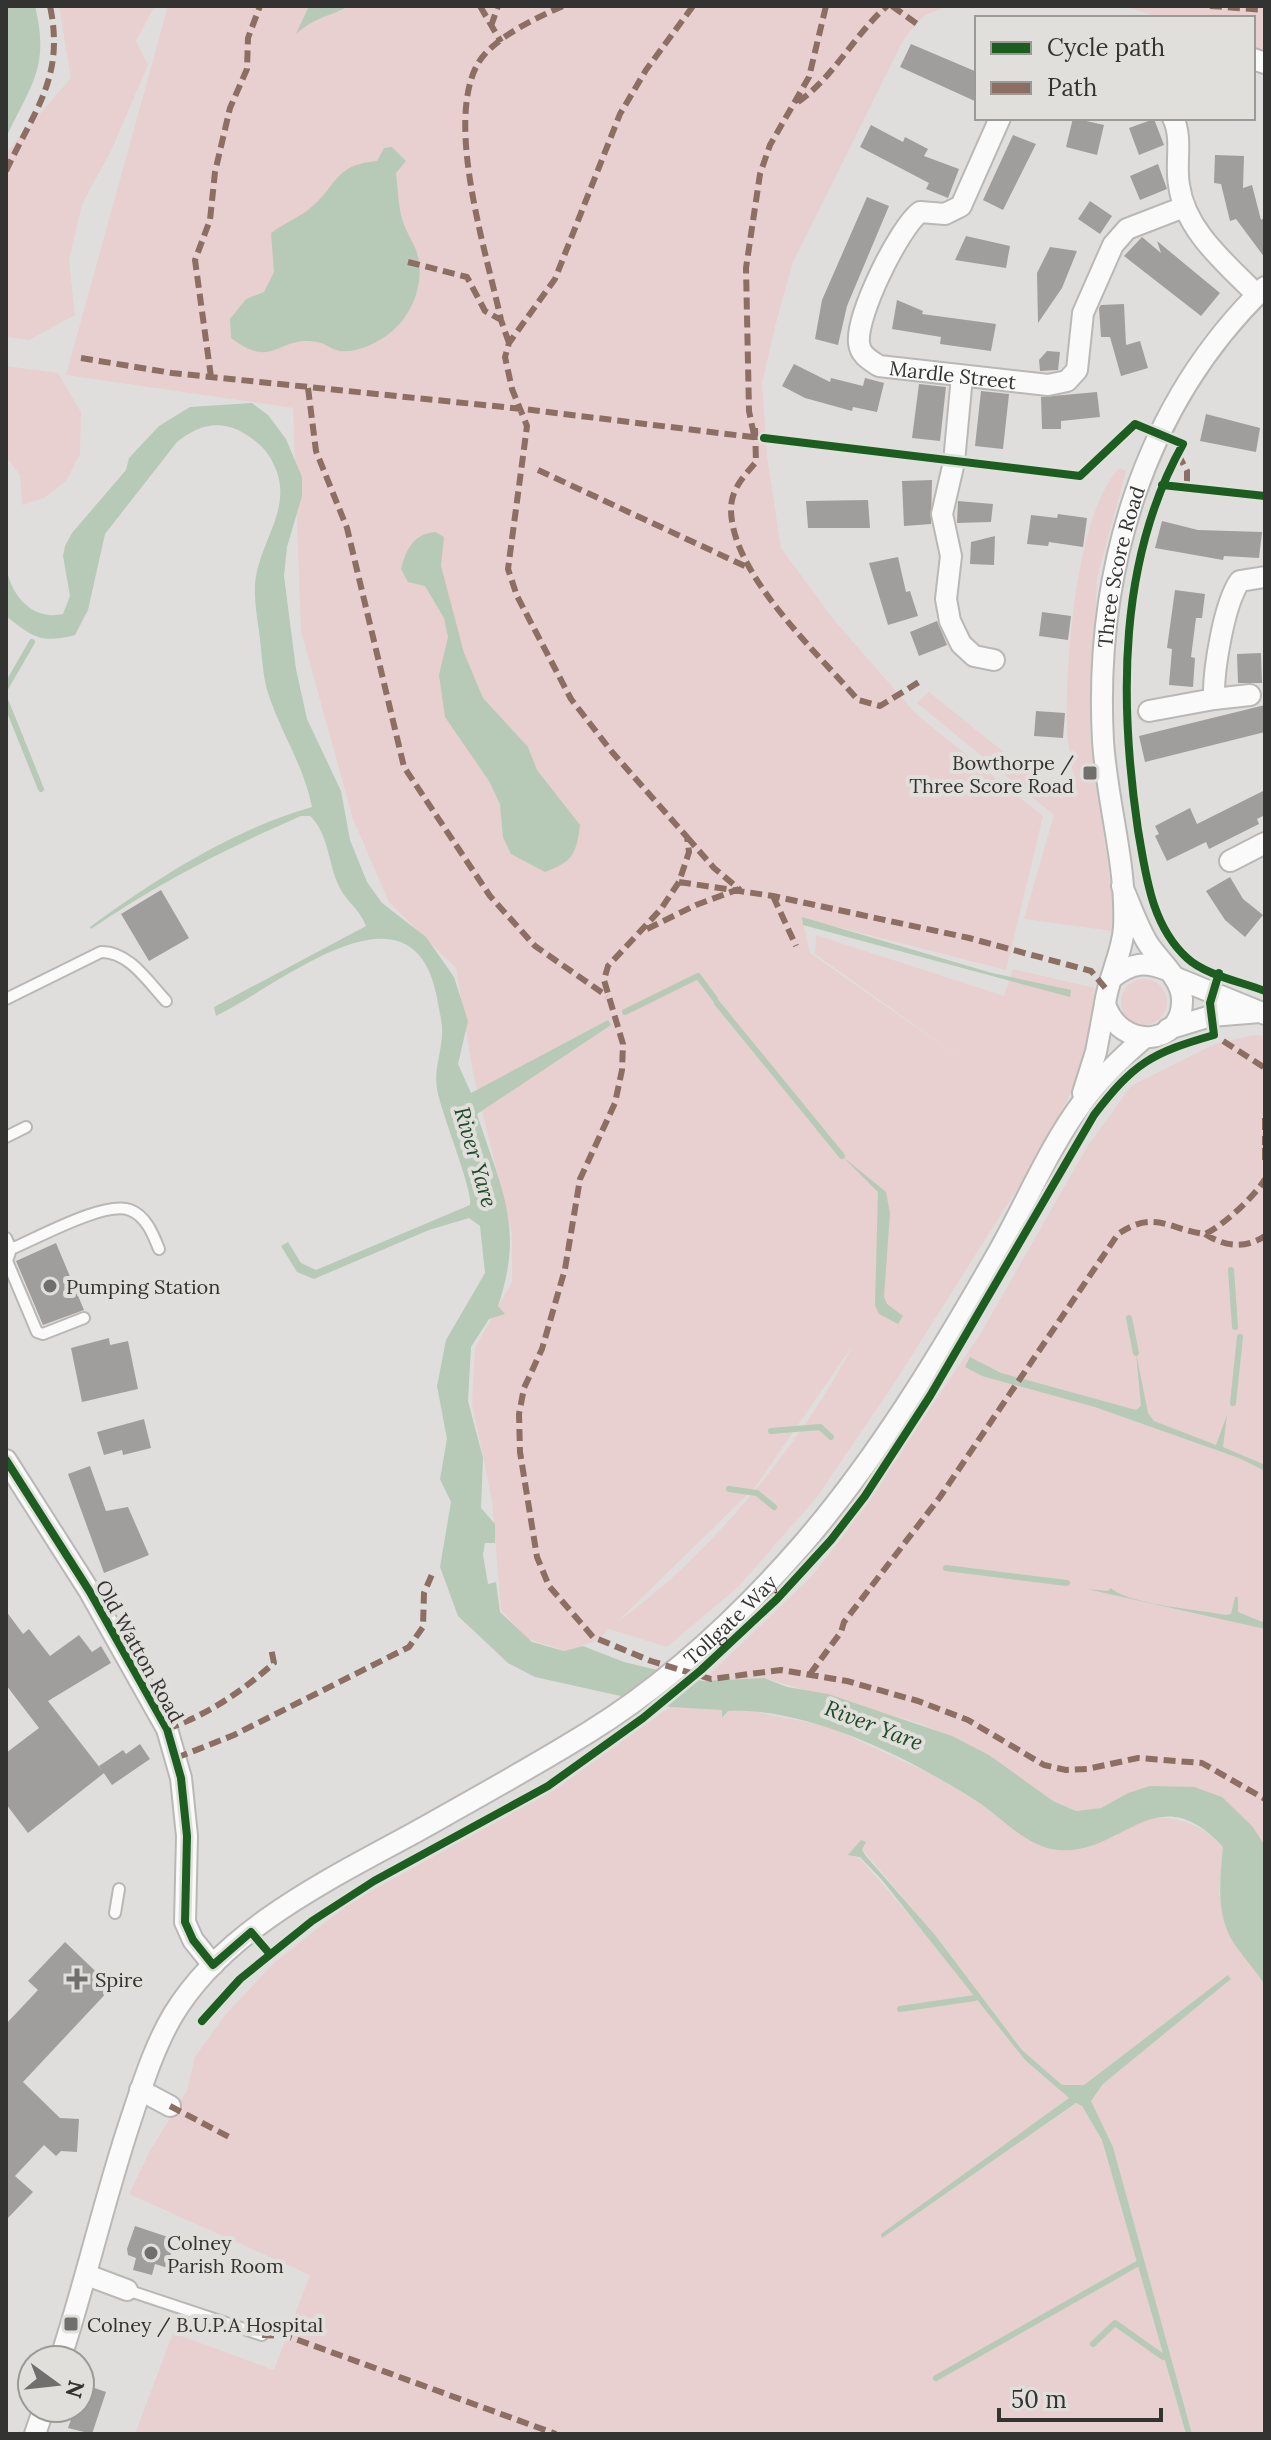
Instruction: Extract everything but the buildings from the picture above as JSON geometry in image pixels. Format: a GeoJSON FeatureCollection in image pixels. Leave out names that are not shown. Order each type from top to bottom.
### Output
{"type":"FeatureCollection","features":[{"type":"Feature","properties":{"kind":"street","name":"Mardle Street"},"geometry":{"type":"LineString","coordinates":[[999,120],[961,206],[945,214],[920,212],[906,223],[894,253],[874,284],[859,343],[865,357],[879,366],[1048,385],[1067,381],[1077,370],[1083,313],[1113,245],[1127,229],[1184,207]]}},
{"type":"Feature","properties":{"kind":"street"},"geometry":{"type":"LineString","coordinates":[[1174,120],[1179,139],[1176,163],[1184,207],[1199,232],[1261,291]]}},
{"type":"Feature","properties":{"kind":"street","name":"Three Score Road"},"geometry":{"type":"LineString","coordinates":[[1105,1004],[1124,928],[1122,886],[1103,744],[1102,695],[1104,638],[1122,529],[1158,433],[1180,393],[1226,329],[1261,291]]}},
{"type":"Feature","properties":{"kind":"street"},"geometry":{"type":"LineString","coordinates":[[962,376],[954,462],[942,514],[951,556],[946,599],[950,621],[961,644],[974,656],[994,660]]}},
{"type":"Feature","properties":{"kind":"street"},"geometry":{"type":"LineString","coordinates":[[1214,699],[1215,660],[1232,592],[1240,581],[1265,577]]}},
{"type":"Feature","properties":{"kind":"street"},"geometry":{"type":"LineString","coordinates":[[1149,711],[1250,695]]}},
{"type":"Feature","properties":{"kind":"street"},"geometry":{"type":"LineString","coordinates":[[1230,861],[1264,845]]}},
{"type":"Feature","properties":{"kind":"street","name":"Three Score Road"},"geometry":{"type":"LineString","coordinates":[[1122,886],[1146,941],[1171,974],[1182,1001],[1179,1014],[1168,1029]]}},
{"type":"Feature","properties":{"kind":"street"},"geometry":{"type":"LineString","coordinates":[[1113,977],[1137,964],[1153,964],[1262,1013]]}},
{"type":"Feature","properties":{"kind":"street"},"geometry":{"type":"LineString","coordinates":[[1105,1004],[1118,1028],[1143,1039],[1211,1016],[1262,1013]]}},
{"type":"Feature","properties":{"kind":"street","name":"Tollgate Way"},"geometry":{"type":"LineString","coordinates":[[1079,1106],[1096,1052],[1105,1004]]}},
{"type":"Feature","properties":{"kind":"street","name":"Tollgate Way"},"geometry":{"type":"LineString","coordinates":[[213,1965],[274,1915],[319,1886],[590,1732],[685,1661],[799,1548],[853,1483],[995,1259],[1079,1106],[1109,1069],[1143,1039]]}},
{"type":"Feature","properties":{"kind":"street","name":"Old Watton Road"},"geometry":{"type":"LineString","coordinates":[[6,1460],[90,1592],[167,1729],[181,1778],[187,1836],[185,1922],[193,1940],[213,1965]]}},
{"type":"Feature","properties":{"kind":"street"},"geometry":{"type":"LineString","coordinates":[[65,2344],[140,2090],[171,2018],[213,1965]]}},
{"type":"Feature","properties":{"kind":"street"},"geometry":{"type":"LineString","coordinates":[[140,2090],[170,2106]]}},
{"type":"Feature","properties":{"kind":"street"},"geometry":{"type":"LineString","coordinates":[[87,2275],[127,2290]]}},
{"type":"Feature","properties":{"kind":"lane"},"geometry":{"type":"LineString","coordinates":[[6,999],[101,952],[111,951],[125,958],[166,1001]]}},
{"type":"Feature","properties":{"kind":"lane"},"geometry":{"type":"LineString","coordinates":[[6,1137],[26,1127]]}},
{"type":"Feature","properties":{"kind":"lane"},"geometry":{"type":"LineString","coordinates":[[11,1249],[109,1208],[130,1210],[151,1228],[159,1249]]}},
{"type":"Feature","properties":{"kind":"lane"},"geometry":{"type":"LineString","coordinates":[[6,1238],[11,1249],[7,1261],[37,1332],[43,1334],[84,1318]]}},
{"type":"Feature","properties":{"kind":"lane"},"geometry":{"type":"LineString","coordinates":[[115,1913],[119,1889]]}},
{"type":"Feature","properties":{"kind":"lane"},"geometry":{"type":"LineString","coordinates":[[127,2290],[262,2335]]}},
{"type":"Feature","properties":{"kind":"shaded area"},"geometry":{"type":"Polygon","coordinates":[[[59,6],[155,6],[136,41],[148,65],[111,151],[82,204],[69,261],[75,315],[29,340],[6,337],[6,153],[71,78],[59,6]]]}},
{"type":"Feature","properties":{"kind":"shaded area"},"geometry":{"type":"Polygon","coordinates":[[[168,6],[949,6],[925,15],[905,37],[793,262],[762,383],[767,456],[781,548],[833,619],[917,715],[1043,816],[1006,970],[802,918],[810,953],[979,1071],[815,954],[816,935],[1004,996],[1013,969],[1095,988],[1089,1042],[1077,1081],[1040,1153],[893,1385],[817,1497],[738,1587],[667,1647],[609,1629],[598,1640],[566,1651],[528,1639],[501,1610],[492,1500],[472,1404],[475,1348],[512,1282],[512,1233],[473,1073],[456,968],[389,902],[353,819],[301,631],[293,408],[66,375],[168,6]],[[853,1345],[756,1486],[616,1623],[684,1567],[750,1497],[808,1420],[853,1345]]]}},
{"type":"Feature","properties":{"kind":"shaded area"},"geometry":{"type":"Polygon","coordinates":[[[1124,6],[1265,6],[1265,51],[1255,48],[1255,16],[1155,16],[1124,6]]]}},
{"type":"Feature","properties":{"kind":"shaded area"},"geometry":{"type":"Polygon","coordinates":[[[6,366],[58,373],[81,412],[80,454],[66,481],[44,498],[22,505],[20,475],[6,457],[6,366]]]}},
{"type":"Feature","properties":{"kind":"shaded area"},"geometry":{"type":"Polygon","coordinates":[[[1119,468],[1126,471],[1097,578],[1090,738],[1113,900],[1113,931],[1024,919],[1054,815],[917,703],[929,692],[1061,798],[1076,792],[1068,739],[1067,703],[1076,593],[1092,520],[1104,490],[1119,468]]]}},
{"type":"Feature","properties":{"kind":"shaded area"},"geometry":{"type":"Polygon","coordinates":[[[1144,979],[1160,986],[1167,1002],[1160,1018],[1144,1025],[1128,1018],[1121,1002],[1128,986],[1144,979]]]}},
{"type":"Feature","properties":{"kind":"shaded area"},"geometry":{"type":"Polygon","coordinates":[[[1254,1035],[1265,1036],[1265,1846],[1253,1827],[1128,1793],[1101,1808],[1076,1811],[1053,1801],[989,1755],[922,1724],[764,1678],[703,1681],[812,1576],[844,1535],[981,1333],[1087,1147],[1131,1086],[1215,1044],[1254,1035]]]}},
{"type":"Feature","properties":{"kind":"shaded area"},"geometry":{"type":"Polygon","coordinates":[[[670,1707],[722,1710],[723,1718],[727,1711],[746,1710],[827,1726],[942,1779],[981,1804],[1115,1837],[1141,1821],[1170,1818],[1199,1828],[1223,1847],[1219,1894],[1265,1985],[1265,2434],[1192,2434],[1113,2147],[1091,2101],[1103,2084],[1231,1979],[1229,1975],[1084,2085],[1062,2085],[1022,2050],[935,1935],[862,1849],[856,1854],[931,1940],[1025,2060],[1069,2098],[882,2237],[1077,2103],[1082,2106],[1102,2140],[1186,2434],[135,2434],[173,2333],[274,2370],[310,2275],[129,2194],[151,2149],[187,2091],[195,2057],[226,2014],[274,1963],[351,1902],[554,1790],[670,1707]]]}},
{"type":"Feature","properties":{"kind":"water"},"geometry":{"type":"Polygon","coordinates":[[[6,6],[35,6],[40,45],[36,75],[6,138],[6,6]]]}},
{"type":"Feature","properties":{"kind":"water"},"geometry":{"type":"Polygon","coordinates":[[[309,6],[349,6],[316,20],[296,34],[309,6]]]}},
{"type":"Feature","properties":{"kind":"water"},"geometry":{"type":"Polygon","coordinates":[[[392,147],[406,161],[396,173],[399,204],[403,222],[416,250],[420,274],[415,298],[403,319],[381,339],[352,351],[340,351],[304,341],[257,352],[231,338],[230,319],[246,299],[264,292],[274,272],[271,233],[308,210],[343,172],[362,163],[377,161],[384,148],[392,147]]]}},
{"type":"Feature","properties":{"kind":"water","name":"River Yare"},"geometry":{"type":"Polygon","coordinates":[[[252,403],[268,415],[286,439],[302,477],[302,496],[287,547],[284,576],[296,669],[307,719],[341,791],[350,840],[367,882],[382,903],[426,937],[454,977],[468,1021],[458,1064],[471,1093],[608,1020],[611,1025],[477,1114],[507,1208],[510,1230],[506,1278],[498,1306],[505,1314],[489,1319],[471,1347],[468,1401],[483,1458],[481,1508],[495,1524],[495,1543],[485,1543],[483,1555],[488,1584],[496,1582],[500,1612],[532,1642],[564,1651],[583,1646],[624,1662],[703,1681],[764,1678],[787,1687],[828,1694],[952,1736],[989,1755],[1053,1801],[1076,1811],[1101,1808],[1128,1793],[1150,1786],[1194,1787],[1222,1797],[1253,1827],[1265,1846],[1265,1985],[1235,1945],[1224,1922],[1220,1897],[1223,1847],[1199,1826],[1178,1818],[1158,1817],[1081,1849],[1047,1848],[1027,1839],[981,1804],[925,1770],[860,1740],[792,1718],[728,1711],[722,1718],[722,1710],[670,1707],[535,1677],[508,1663],[458,1616],[440,1567],[451,1502],[440,1479],[447,1439],[437,1386],[446,1340],[485,1273],[480,1226],[469,1218],[429,1230],[314,1279],[297,1272],[281,1246],[288,1242],[301,1263],[316,1270],[470,1205],[467,1185],[437,1089],[442,1026],[437,998],[423,961],[401,942],[373,939],[341,948],[307,964],[216,1016],[214,1007],[366,926],[343,894],[321,830],[310,816],[301,816],[220,854],[167,881],[90,927],[196,857],[253,829],[312,807],[304,778],[268,693],[263,667],[255,585],[280,494],[279,479],[270,458],[254,440],[230,427],[214,425],[191,432],[177,442],[105,534],[88,610],[75,635],[53,639],[38,637],[6,616],[6,565],[12,586],[24,603],[42,614],[63,614],[70,596],[63,556],[65,546],[72,533],[126,470],[129,458],[159,426],[190,407],[252,403]]]}},
{"type":"Feature","properties":{"kind":"water"},"geometry":{"type":"Polygon","coordinates":[[[435,532],[444,537],[441,566],[464,653],[483,698],[528,747],[537,770],[580,825],[572,856],[545,872],[511,854],[503,837],[500,804],[489,781],[445,717],[439,675],[448,637],[444,618],[425,586],[408,582],[401,569],[412,544],[421,536],[435,532]]]}},
{"type":"Feature","properties":{"kind":"water"},"geometry":{"type":"Polygon","coordinates":[[[802,917],[992,973],[1071,990],[1070,997],[803,925],[802,917]]]}},
{"type":"Feature","properties":{"kind":"water"},"geometry":{"type":"Polygon","coordinates":[[[842,1156],[886,1192],[890,1213],[884,1297],[887,1304],[903,1316],[898,1324],[879,1314],[875,1305],[878,1192],[842,1156]]]}},
{"type":"Feature","properties":{"kind":"water"},"geometry":{"type":"Polygon","coordinates":[[[1136,1353],[1148,1413],[1154,1421],[1216,1445],[1227,1415],[1223,1447],[1265,1465],[1265,1471],[1239,1458],[1095,1407],[982,1376],[965,1367],[970,1357],[1001,1373],[1136,1410],[1141,1406],[1136,1353]]]}},
{"type":"Feature","properties":{"kind":"water"},"geometry":{"type":"Polygon","coordinates":[[[1111,1588],[1119,1594],[1148,1602],[1226,1615],[1231,1614],[1235,1597],[1238,1597],[1238,1612],[1265,1623],[1265,1629],[1087,1589],[1108,1591],[1111,1588]]]}},
{"type":"Feature","properties":{"kind":"water"},"geometry":{"type":"Polygon","coordinates":[[[861,1840],[866,1842],[862,1849],[865,1855],[935,1935],[1022,2050],[1062,2085],[1084,2085],[1228,1975],[1231,1979],[1103,2084],[1091,2101],[1113,2147],[1192,2434],[1186,2434],[1102,2140],[1082,2106],[1076,2103],[882,2238],[881,2234],[1069,2098],[1025,2060],[882,1880],[860,1857],[848,1855],[861,1840]]]}},
{"type":"Feature","properties":{"kind":"waterway"},"geometry":{"type":"LineString","coordinates":[[6,687],[32,642]]}},
{"type":"Feature","properties":{"kind":"waterway"},"geometry":{"type":"LineString","coordinates":[[6,702],[41,789]]}},
{"type":"Feature","properties":{"kind":"waterway"},"geometry":{"type":"LineString","coordinates":[[625,1012],[698,976],[715,999]]}},
{"type":"Feature","properties":{"kind":"waterway"},"geometry":{"type":"LineString","coordinates":[[717,1003],[842,1156]]}},
{"type":"Feature","properties":{"kind":"waterway"},"geometry":{"type":"LineString","coordinates":[[1231,1270],[1235,1327]]}},
{"type":"Feature","properties":{"kind":"waterway"},"geometry":{"type":"LineString","coordinates":[[1129,1318],[1136,1353]]}},
{"type":"Feature","properties":{"kind":"waterway"},"geometry":{"type":"LineString","coordinates":[[1233,1403],[1240,1337]]}},
{"type":"Feature","properties":{"kind":"waterway"},"geometry":{"type":"LineString","coordinates":[[771,1431],[820,1427],[831,1437]]}},
{"type":"Feature","properties":{"kind":"waterway"},"geometry":{"type":"LineString","coordinates":[[729,1489],[757,1493],[774,1507]]}},
{"type":"Feature","properties":{"kind":"waterway"},"geometry":{"type":"LineString","coordinates":[[946,1568],[1067,1583]]}},
{"type":"Feature","properties":{"kind":"waterway"},"geometry":{"type":"LineString","coordinates":[[900,2009],[975,1998]]}},
{"type":"Feature","properties":{"kind":"waterway"},"geometry":{"type":"LineString","coordinates":[[936,2378],[1137,2264]]}},
{"type":"Feature","properties":{"kind":"waterway"},"geometry":{"type":"LineString","coordinates":[[1093,2344],[1115,2323],[1163,2357]]}},
{"type":"Feature","properties":{"kind":"marked path"},"geometry":{"type":"LineString","coordinates":[[6,171],[37,110],[50,73],[54,53],[50,6]]}},
{"type":"Feature","properties":{"kind":"marked path"},"geometry":{"type":"LineString","coordinates":[[211,377],[195,260],[210,220],[215,172],[230,108],[247,69],[248,38],[260,6]]}},
{"type":"Feature","properties":{"kind":"marked path"},"geometry":{"type":"LineString","coordinates":[[480,6],[501,42]]}},
{"type":"Feature","properties":{"kind":"marked path"},"geometry":{"type":"LineString","coordinates":[[491,26],[498,6]]}},
{"type":"Feature","properties":{"kind":"marked path"},"geometry":{"type":"LineString","coordinates":[[509,343],[472,191],[465,121],[468,91],[477,65],[493,46],[540,16],[563,6]]}},
{"type":"Feature","properties":{"kind":"marked path"},"geometry":{"type":"LineString","coordinates":[[693,6],[646,70],[620,114],[555,279],[509,343],[505,357],[512,389],[527,426],[508,569],[517,596],[571,699],[612,752],[687,837],[689,852],[679,882],[661,909],[608,966],[604,980],[623,1044],[622,1070],[615,1103],[580,1179],[565,1269],[542,1349],[524,1388],[519,1414],[520,1452],[537,1557],[549,1586],[593,1637],[651,1661],[711,1679],[781,1670],[847,1681],[918,1701],[968,1720],[1044,1765],[1066,1770],[1087,1769],[1138,1758],[1202,1763],[1265,1799]]}},
{"type":"Feature","properties":{"kind":"marked path"},"geometry":{"type":"LineString","coordinates":[[754,435],[749,411],[746,268],[760,174],[770,145],[809,77],[826,6]]}},
{"type":"Feature","properties":{"kind":"marked path"},"geometry":{"type":"LineString","coordinates":[[798,102],[822,81],[887,6]]}},
{"type":"Feature","properties":{"kind":"marked path"},"geometry":{"type":"LineString","coordinates":[[892,6],[920,26]]}},
{"type":"Feature","properties":{"kind":"marked path"},"geometry":{"type":"LineString","coordinates":[[1210,6],[1265,10]]}},
{"type":"Feature","properties":{"kind":"marked path"},"geometry":{"type":"LineString","coordinates":[[408,262],[467,277],[485,311],[501,320]]}},
{"type":"Feature","properties":{"kind":"marked path"},"geometry":{"type":"LineString","coordinates":[[81,358],[172,373],[523,409],[768,439]]}},
{"type":"Feature","properties":{"kind":"marked path"},"geometry":{"type":"LineString","coordinates":[[308,388],[316,451],[347,528],[404,767],[490,896],[535,946],[607,996]]}},
{"type":"Feature","properties":{"kind":"marked path"},"geometry":{"type":"LineString","coordinates":[[755,428],[756,462],[736,489],[731,509],[735,534],[745,560],[760,585],[800,636],[858,700],[880,706],[919,682]]}},
{"type":"Feature","properties":{"kind":"marked path"},"geometry":{"type":"LineString","coordinates":[[1178,454],[1187,471],[1187,487]]}},
{"type":"Feature","properties":{"kind":"marked path"},"geometry":{"type":"LineString","coordinates":[[538,470],[747,567]]}},
{"type":"Feature","properties":{"kind":"marked path"},"geometry":{"type":"LineString","coordinates":[[647,929],[696,905],[739,889],[714,868],[687,837]]}},
{"type":"Feature","properties":{"kind":"marked path"},"geometry":{"type":"LineString","coordinates":[[679,882],[773,896],[969,938],[1091,971],[1107,990]]}},
{"type":"Feature","properties":{"kind":"marked path"},"geometry":{"type":"LineString","coordinates":[[773,896],[796,946]]}},
{"type":"Feature","properties":{"kind":"marked path"},"geometry":{"type":"LineString","coordinates":[[1213,1028],[1214,1035],[1265,1068]]}},
{"type":"Feature","properties":{"kind":"marked path"},"geometry":{"type":"LineString","coordinates":[[1265,1118],[1265,1145]]}},
{"type":"Feature","properties":{"kind":"marked path"},"geometry":{"type":"LineString","coordinates":[[1265,1148],[1265,1162]]}},
{"type":"Feature","properties":{"kind":"marked path"},"geometry":{"type":"LineString","coordinates":[[810,1674],[841,1632],[844,1622],[940,1497],[1118,1234],[1142,1223],[1153,1222],[1205,1234],[1238,1210],[1265,1179]]}},
{"type":"Feature","properties":{"kind":"marked path"},"geometry":{"type":"LineString","coordinates":[[1205,1234],[1235,1245],[1265,1236]]}},
{"type":"Feature","properties":{"kind":"marked path"},"geometry":{"type":"LineString","coordinates":[[176,1758],[234,1735],[409,1647],[423,1627],[424,1593],[433,1572]]}},
{"type":"Feature","properties":{"kind":"marked path"},"geometry":{"type":"LineString","coordinates":[[167,1729],[211,1709],[249,1683],[274,1663],[271,1648]]}},
{"type":"Feature","properties":{"kind":"marked path"},"geometry":{"type":"LineString","coordinates":[[170,2106],[231,2138]]}},
{"type":"Feature","properties":{"kind":"marked path"},"geometry":{"type":"LineString","coordinates":[[262,2335],[287,2336],[556,2434]]}},
{"type":"Feature","properties":{"kind":"cycle path"},"geometry":{"type":"LineString","coordinates":[[764,438],[1080,476],[1135,424],[1183,444],[1162,489],[1146,535],[1135,583],[1129,632],[1128,732],[1138,830],[1152,898],[1175,945],[1204,969],[1265,991]]}},
{"type":"Feature","properties":{"kind":"cycle path"},"geometry":{"type":"LineString","coordinates":[[1162,485],[1265,496]]}},
{"type":"Feature","properties":{"kind":"cycle path"},"geometry":{"type":"LineString","coordinates":[[202,2021],[240,1979],[312,1921],[374,1881],[548,1786],[643,1718],[701,1670],[777,1599],[831,1540],[865,1496],[930,1396],[1094,1115],[1121,1083],[1145,1062],[1174,1048],[1214,1035],[1210,1003],[1219,973]]}},
{"type":"Feature","properties":{"kind":"cycle path"},"geometry":{"type":"LineString","coordinates":[[6,1460],[90,1592],[167,1729],[181,1778],[187,1836],[185,1922],[193,1940],[213,1965],[251,1932],[269,1953]]}},
{"type":"Feature","properties":{"kind":"place","name":"Bowthorpe / Three Score Road"},"geometry":{"type":"Point","coordinates":[1090,773]}},
{"type":"Feature","properties":{"kind":"place","name":"Pumping Station"},"geometry":{"type":"Point","coordinates":[50,1286]}},
{"type":"Feature","properties":{"kind":"place","name":"Spire"},"geometry":{"type":"Point","coordinates":[77,1979]}},
{"type":"Feature","properties":{"kind":"place","name":"Colney Parish Room"},"geometry":{"type":"Point","coordinates":[151,2253]}},
{"type":"Feature","properties":{"kind":"place","name":"Colney / B.U.P.A Hospital"},"geometry":{"type":"Point","coordinates":[71,2324]}}]}
